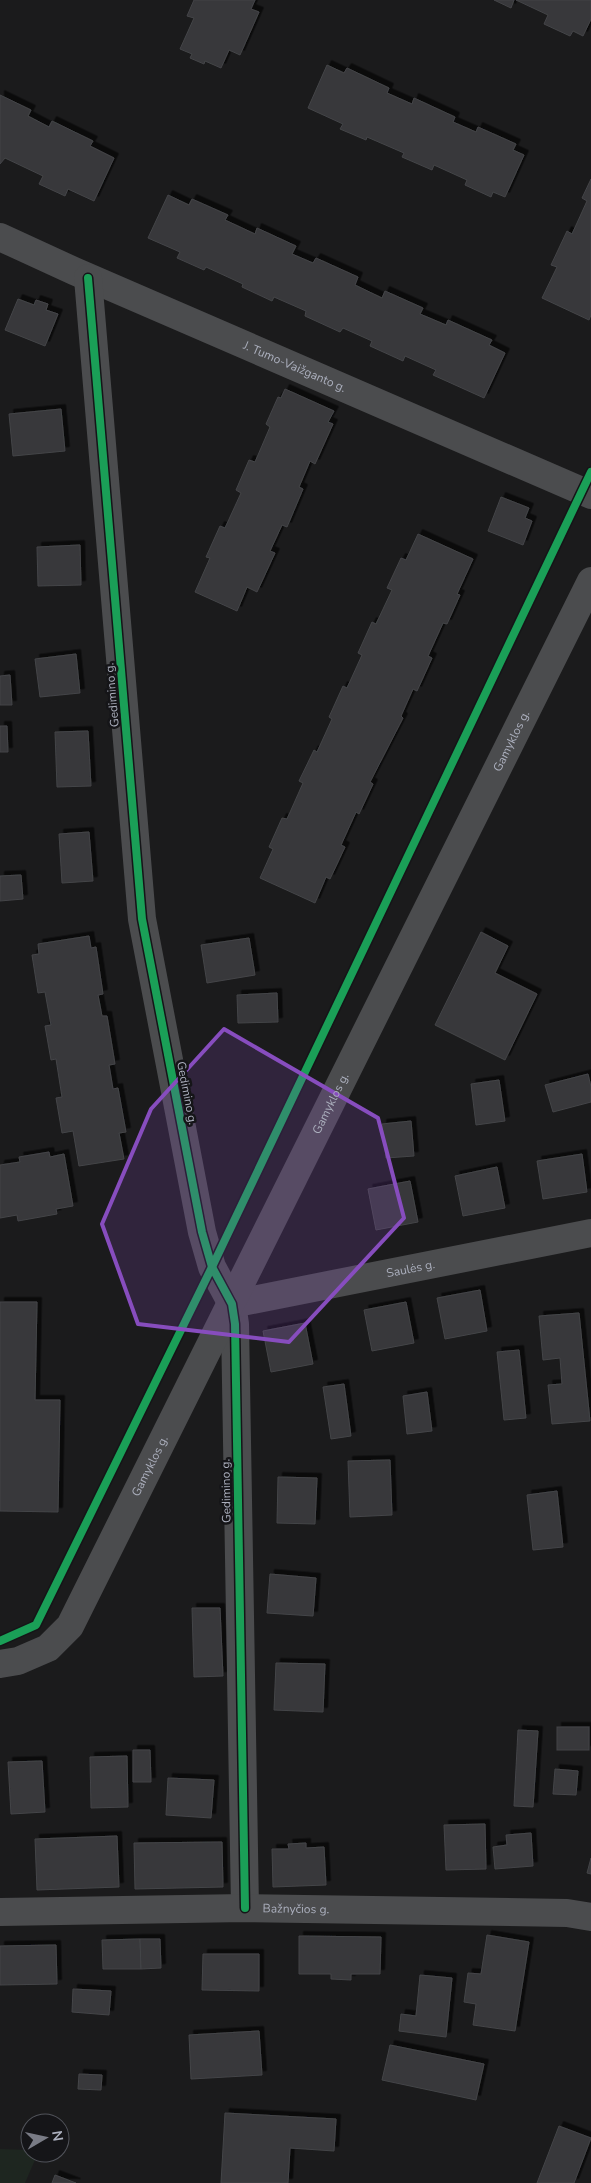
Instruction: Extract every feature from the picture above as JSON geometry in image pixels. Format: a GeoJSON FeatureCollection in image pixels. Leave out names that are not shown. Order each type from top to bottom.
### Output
{"type":"FeatureCollection","features":[{"type":"Feature","properties":{"kind":"street","name":"J. Tumo-Vaižganto g."},"geometry":{"type":"LineString","coordinates":[[0,236],[88,278],[591,495]]}},
{"type":"Feature","properties":{"kind":"street","name":"Gedimino g."},"geometry":{"type":"LineString","coordinates":[[88,278],[142,919],[202,1232],[212,1267],[232,1304],[235,1324],[245,1908]]}},
{"type":"Feature","properties":{"kind":"street","name":"Gamyklos g."},"geometry":{"type":"LineString","coordinates":[[0,1664],[18,1661],[48,1648],[70,1626],[591,581]]}},
{"type":"Feature","properties":{"kind":"street","name":"Saulės g."},"geometry":{"type":"LineString","coordinates":[[232,1304],[591,1233]]}},
{"type":"Feature","properties":{"kind":"street","name":"Bažnyčios g."},"geometry":{"type":"LineString","coordinates":[[0,1912],[245,1908],[567,1913],[591,1917]]}},
{"type":"Feature","properties":{"kind":"highlighted area"},"geometry":{"type":"Polygon","coordinates":[[[224,1029],[378,1118],[404,1218],[289,1342],[138,1324],[102,1224],[151,1109],[224,1029]]]}},
{"type":"Feature","properties":{"kind":"shaded area"},"geometry":{"type":"Polygon","coordinates":[[[0,2149],[20,2150],[20,2163],[34,2163],[25,2183],[0,2183],[0,2149]]]}},
{"type":"Feature","properties":{"kind":"building"},"geometry":{"type":"Polygon","coordinates":[[[194,0],[255,0],[251,9],[259,12],[240,55],[229,50],[221,68],[205,61],[204,64],[190,58],[192,54],[180,49],[194,18],[187,16],[194,0]]]}},
{"type":"Feature","properties":{"kind":"building"},"geometry":{"type":"Polygon","coordinates":[[[494,0],[514,0],[511,8],[494,0]]]}},
{"type":"Feature","properties":{"kind":"building"},"geometry":{"type":"Polygon","coordinates":[[[516,0],[591,0],[591,19],[583,36],[573,31],[570,36],[544,24],[548,15],[516,0]]]}},
{"type":"Feature","properties":{"kind":"building"},"geometry":{"type":"Polygon","coordinates":[[[327,65],[344,73],[347,68],[389,88],[387,93],[412,104],[414,98],[455,117],[453,122],[476,132],[478,127],[516,144],[513,150],[524,155],[505,197],[493,192],[491,197],[465,185],[467,180],[434,165],[432,170],[402,157],[404,153],[367,137],[366,140],[340,129],[343,124],[308,108],[327,65]]]}},
{"type":"Feature","properties":{"kind":"building"},"geometry":{"type":"Polygon","coordinates":[[[0,95],[31,110],[28,116],[49,127],[52,121],[93,141],[90,146],[114,158],[94,201],[68,189],[65,196],[39,184],[43,176],[5,158],[0,164],[0,95]]]}},
{"type":"Feature","properties":{"kind":"building"},"geometry":{"type":"Polygon","coordinates":[[[591,179],[591,315],[589,320],[542,298],[557,267],[551,265],[567,231],[572,234],[587,201],[582,198],[591,179]]]}},
{"type":"Feature","properties":{"kind":"building"},"geometry":{"type":"Polygon","coordinates":[[[168,195],[189,205],[192,199],[228,215],[225,220],[255,234],[257,228],[296,246],[292,254],[313,263],[316,258],[358,277],[355,285],[382,298],[385,291],[423,308],[420,314],[446,325],[448,320],[492,340],[489,345],[505,353],[484,398],[433,375],[436,370],[405,356],[403,361],[370,346],[372,341],[343,328],[340,332],[305,316],[306,311],[274,297],[272,301],[242,287],[243,284],[206,267],[204,270],[177,258],[180,252],[148,238],[168,195]]]}},
{"type":"Feature","properties":{"kind":"building"},"geometry":{"type":"Polygon","coordinates":[[[18,299],[34,305],[36,300],[48,304],[46,310],[58,314],[45,346],[5,330],[18,299]]]}},
{"type":"Feature","properties":{"kind":"building"},"geometry":{"type":"Polygon","coordinates":[[[285,389],[334,411],[328,422],[333,424],[315,464],[310,461],[299,487],[303,489],[287,527],[282,525],[270,551],[275,553],[257,592],[247,587],[237,611],[195,592],[210,558],[206,557],[220,526],[225,528],[241,493],[236,490],[249,460],[255,462],[270,427],[266,424],[278,397],[281,398],[285,389]]]}},
{"type":"Feature","properties":{"kind":"building"},"geometry":{"type":"Polygon","coordinates":[[[61,409],[65,451],[13,456],[9,414],[61,409]]]}},
{"type":"Feature","properties":{"kind":"building"},"geometry":{"type":"Polygon","coordinates":[[[501,497],[529,508],[525,518],[532,521],[523,545],[488,531],[501,497]]]}},
{"type":"Feature","properties":{"kind":"building"},"geometry":{"type":"Polygon","coordinates":[[[418,534],[473,559],[457,594],[460,595],[447,624],[443,623],[428,656],[432,658],[417,691],[413,689],[401,716],[403,718],[370,782],[373,784],[359,814],[356,812],[341,845],[345,847],[330,879],[326,877],[315,903],[260,878],[273,849],[269,847],[282,818],[287,819],[303,783],[299,781],[314,750],[317,752],[332,719],[329,717],[343,686],[347,688],[362,655],[358,653],[372,622],[376,624],[392,590],[387,588],[401,558],[406,560],[418,534]]]}},
{"type":"Feature","properties":{"kind":"building"},"geometry":{"type":"Polygon","coordinates":[[[80,545],[81,585],[38,586],[37,547],[80,545]]]}},
{"type":"Feature","properties":{"kind":"building"},"geometry":{"type":"Polygon","coordinates":[[[76,654],[80,693],[40,697],[35,659],[76,654]]]}},
{"type":"Feature","properties":{"kind":"building"},"geometry":{"type":"Polygon","coordinates":[[[10,675],[12,705],[0,705],[0,676],[10,675]]]}},
{"type":"Feature","properties":{"kind":"building"},"geometry":{"type":"Polygon","coordinates":[[[0,726],[7,726],[8,752],[0,752],[0,726]]]}},
{"type":"Feature","properties":{"kind":"building"},"geometry":{"type":"Polygon","coordinates":[[[88,731],[91,786],[57,787],[55,732],[88,731]]]}},
{"type":"Feature","properties":{"kind":"building"},"geometry":{"type":"Polygon","coordinates":[[[89,832],[93,881],[62,883],[59,834],[89,832]]]}},
{"type":"Feature","properties":{"kind":"building"},"geometry":{"type":"Polygon","coordinates":[[[21,875],[23,899],[0,901],[0,876],[21,875]]]}},
{"type":"Feature","properties":{"kind":"building"},"geometry":{"type":"Polygon","coordinates":[[[481,932],[508,946],[495,973],[537,994],[505,1060],[435,1025],[481,932]]]}},
{"type":"Feature","properties":{"kind":"building"},"geometry":{"type":"Polygon","coordinates":[[[89,936],[91,948],[96,947],[103,994],[98,995],[102,1016],[107,1016],[115,1064],[109,1065],[113,1089],[118,1088],[126,1132],[119,1133],[124,1159],[79,1166],[73,1131],[62,1133],[56,1098],[62,1097],[56,1059],[51,1060],[45,1026],[51,1025],[45,992],[38,993],[32,955],[39,954],[38,944],[89,936]]]}},
{"type":"Feature","properties":{"kind":"building"},"geometry":{"type":"Polygon","coordinates":[[[249,938],[255,975],[207,983],[201,945],[249,938]]]}},
{"type":"Feature","properties":{"kind":"building"},"geometry":{"type":"Polygon","coordinates":[[[277,993],[278,1022],[238,1023],[237,995],[277,993]]]}},
{"type":"Feature","properties":{"kind":"building"},"geometry":{"type":"Polygon","coordinates":[[[588,1074],[591,1087],[591,1102],[553,1112],[545,1085],[588,1074]]]}},
{"type":"Feature","properties":{"kind":"building"},"geometry":{"type":"Polygon","coordinates":[[[499,1080],[505,1121],[476,1125],[471,1084],[499,1080]]]}},
{"type":"Feature","properties":{"kind":"building"},"geometry":{"type":"Polygon","coordinates":[[[411,1121],[414,1156],[386,1158],[382,1124],[411,1121]]]}},
{"type":"Feature","properties":{"kind":"building"},"geometry":{"type":"Polygon","coordinates":[[[49,1152],[50,1157],[64,1154],[73,1206],[56,1209],[57,1214],[18,1221],[17,1215],[0,1218],[0,1165],[20,1162],[19,1157],[49,1152]]]}},
{"type":"Feature","properties":{"kind":"building"},"geometry":{"type":"Polygon","coordinates":[[[582,1154],[587,1192],[543,1199],[537,1161],[582,1154]]]}},
{"type":"Feature","properties":{"kind":"building"},"geometry":{"type":"Polygon","coordinates":[[[497,1167],[505,1208],[463,1216],[455,1176],[497,1167]]]}},
{"type":"Feature","properties":{"kind":"building"},"geometry":{"type":"Polygon","coordinates":[[[410,1181],[418,1222],[376,1230],[368,1189],[410,1181]]]}},
{"type":"Feature","properties":{"kind":"building"},"geometry":{"type":"Polygon","coordinates":[[[480,1290],[487,1331],[445,1339],[437,1298],[480,1290]]]}},
{"type":"Feature","properties":{"kind":"building"},"geometry":{"type":"Polygon","coordinates":[[[0,1302],[37,1302],[35,1400],[60,1400],[58,1512],[0,1511],[0,1302]]]}},
{"type":"Feature","properties":{"kind":"building"},"geometry":{"type":"Polygon","coordinates":[[[406,1302],[414,1343],[372,1351],[364,1310],[406,1302]]]}},
{"type":"Feature","properties":{"kind":"building"},"geometry":{"type":"Polygon","coordinates":[[[579,1313],[590,1421],[552,1424],[548,1385],[562,1384],[560,1358],[543,1360],[539,1316],[579,1313]]]}},
{"type":"Feature","properties":{"kind":"building"},"geometry":{"type":"Polygon","coordinates":[[[305,1323],[313,1364],[271,1372],[263,1331],[305,1323]]]}},
{"type":"Feature","properties":{"kind":"building"},"geometry":{"type":"Polygon","coordinates":[[[519,1350],[526,1418],[504,1420],[497,1352],[519,1350]]]}},
{"type":"Feature","properties":{"kind":"building"},"geometry":{"type":"Polygon","coordinates":[[[344,1384],[351,1436],[331,1439],[323,1387],[344,1384]]]}},
{"type":"Feature","properties":{"kind":"building"},"geometry":{"type":"Polygon","coordinates":[[[427,1392],[432,1431],[407,1434],[403,1396],[427,1392]]]}},
{"type":"Feature","properties":{"kind":"building"},"geometry":{"type":"Polygon","coordinates":[[[390,1460],[392,1515],[350,1517],[348,1461],[390,1460]]]}},
{"type":"Feature","properties":{"kind":"building"},"geometry":{"type":"Polygon","coordinates":[[[278,1477],[317,1478],[315,1524],[277,1523],[278,1477]]]}},
{"type":"Feature","properties":{"kind":"building"},"geometry":{"type":"Polygon","coordinates":[[[557,1491],[563,1547],[533,1550],[527,1495],[557,1491]]]}},
{"type":"Feature","properties":{"kind":"building"},"geometry":{"type":"Polygon","coordinates":[[[270,1574],[316,1578],[313,1616],[267,1613],[270,1574]]]}},
{"type":"Feature","properties":{"kind":"building"},"geometry":{"type":"Polygon","coordinates":[[[192,1608],[220,1608],[223,1676],[194,1677],[192,1608]]]}},
{"type":"Feature","properties":{"kind":"building"},"geometry":{"type":"Polygon","coordinates":[[[276,1663],[325,1664],[323,1712],[274,1710],[276,1663]]]}},
{"type":"Feature","properties":{"kind":"building"},"geometry":{"type":"Polygon","coordinates":[[[557,1727],[589,1727],[589,1750],[557,1750],[557,1727]]]}},
{"type":"Feature","properties":{"kind":"building"},"geometry":{"type":"Polygon","coordinates":[[[518,1730],[538,1731],[533,1807],[514,1806],[518,1730]]]}},
{"type":"Feature","properties":{"kind":"building"},"geometry":{"type":"Polygon","coordinates":[[[133,1750],[150,1750],[151,1782],[133,1782],[133,1750]]]}},
{"type":"Feature","properties":{"kind":"building"},"geometry":{"type":"Polygon","coordinates":[[[127,1756],[128,1807],[91,1808],[90,1757],[127,1756]]]}},
{"type":"Feature","properties":{"kind":"building"},"geometry":{"type":"Polygon","coordinates":[[[42,1761],[45,1812],[11,1814],[8,1762],[42,1761]]]}},
{"type":"Feature","properties":{"kind":"building"},"geometry":{"type":"Polygon","coordinates":[[[555,1769],[578,1771],[576,1795],[553,1794],[555,1769]]]}},
{"type":"Feature","properties":{"kind":"building"},"geometry":{"type":"Polygon","coordinates":[[[168,1778],[214,1780],[211,1818],[166,1815],[168,1778]]]}},
{"type":"Feature","properties":{"kind":"building"},"geometry":{"type":"Polygon","coordinates":[[[485,1824],[486,1869],[446,1870],[444,1825],[485,1824]]]}},
{"type":"Feature","properties":{"kind":"building"},"geometry":{"type":"Polygon","coordinates":[[[531,1833],[533,1866],[495,1869],[493,1847],[507,1845],[506,1835],[531,1833]]]}},
{"type":"Feature","properties":{"kind":"building"},"geometry":{"type":"Polygon","coordinates":[[[117,1836],[119,1887],[37,1890],[35,1839],[117,1836]]]}},
{"type":"Feature","properties":{"kind":"building"},"geometry":{"type":"Polygon","coordinates":[[[222,1842],[223,1887],[135,1889],[134,1843],[222,1842]]]}},
{"type":"Feature","properties":{"kind":"building"},"geometry":{"type":"Polygon","coordinates":[[[306,1843],[306,1848],[324,1847],[326,1885],[273,1887],[272,1849],[289,1849],[288,1844],[306,1843]]]}},
{"type":"Feature","properties":{"kind":"building"},"geometry":{"type":"Polygon","coordinates":[[[591,1858],[591,1874],[587,1873],[591,1858]]]}},
{"type":"Feature","properties":{"kind":"building"},"geometry":{"type":"Polygon","coordinates":[[[487,1935],[529,1942],[515,2031],[473,2025],[476,2004],[464,2002],[468,1973],[481,1974],[487,1935]]]}},
{"type":"Feature","properties":{"kind":"building"},"geometry":{"type":"Polygon","coordinates":[[[299,1936],[381,1937],[380,1974],[351,1974],[351,1980],[331,1979],[331,1974],[299,1974],[299,1936]]]}},
{"type":"Feature","properties":{"kind":"building"},"geometry":{"type":"Polygon","coordinates":[[[140,1939],[141,1969],[103,1969],[102,1940],[140,1939]]]}},
{"type":"Feature","properties":{"kind":"building"},"geometry":{"type":"Polygon","coordinates":[[[140,1939],[160,1939],[161,1968],[141,1969],[140,1939]]]}},
{"type":"Feature","properties":{"kind":"building"},"geometry":{"type":"Polygon","coordinates":[[[56,1945],[57,1984],[0,1985],[0,1946],[56,1945]]]}},
{"type":"Feature","properties":{"kind":"building"},"geometry":{"type":"Polygon","coordinates":[[[203,1954],[259,1954],[259,1991],[202,1990],[203,1954]]]}},
{"type":"Feature","properties":{"kind":"building"},"geometry":{"type":"Polygon","coordinates":[[[420,1975],[452,1978],[446,2037],[399,2031],[401,2014],[416,2016],[420,1975]]]}},
{"type":"Feature","properties":{"kind":"building"},"geometry":{"type":"Polygon","coordinates":[[[73,1989],[111,1991],[109,2015],[72,2012],[73,1989]]]}},
{"type":"Feature","properties":{"kind":"building"},"geometry":{"type":"Polygon","coordinates":[[[259,2031],[262,2075],[191,2079],[189,2035],[259,2031]]]}},
{"type":"Feature","properties":{"kind":"building"},"geometry":{"type":"Polygon","coordinates":[[[390,2045],[484,2064],[476,2100],[382,2080],[390,2045]]]}},
{"type":"Feature","properties":{"kind":"building"},"geometry":{"type":"Polygon","coordinates":[[[79,2074],[102,2075],[101,2090],[78,2089],[79,2074]]]}},
{"type":"Feature","properties":{"kind":"building"},"geometry":{"type":"Polygon","coordinates":[[[225,2113],[336,2119],[334,2151],[290,2148],[288,2183],[221,2183],[225,2113]]]}},
{"type":"Feature","properties":{"kind":"building"},"geometry":{"type":"Polygon","coordinates":[[[559,2126],[591,2138],[574,2183],[537,2183],[559,2126]]]}},
{"type":"Feature","properties":{"kind":"building"},"geometry":{"type":"Polygon","coordinates":[[[55,2175],[76,2183],[52,2183],[55,2175]]]}},
{"type":"Feature","properties":{"kind":"cycle path"},"geometry":{"type":"LineString","coordinates":[[88,278],[142,919],[202,1232],[212,1267],[232,1304],[235,1324],[245,1908]]}},
{"type":"Feature","properties":{"kind":"cycle path"},"geometry":{"type":"LineString","coordinates":[[0,1641],[36,1625],[212,1267],[591,472]]}}]}
